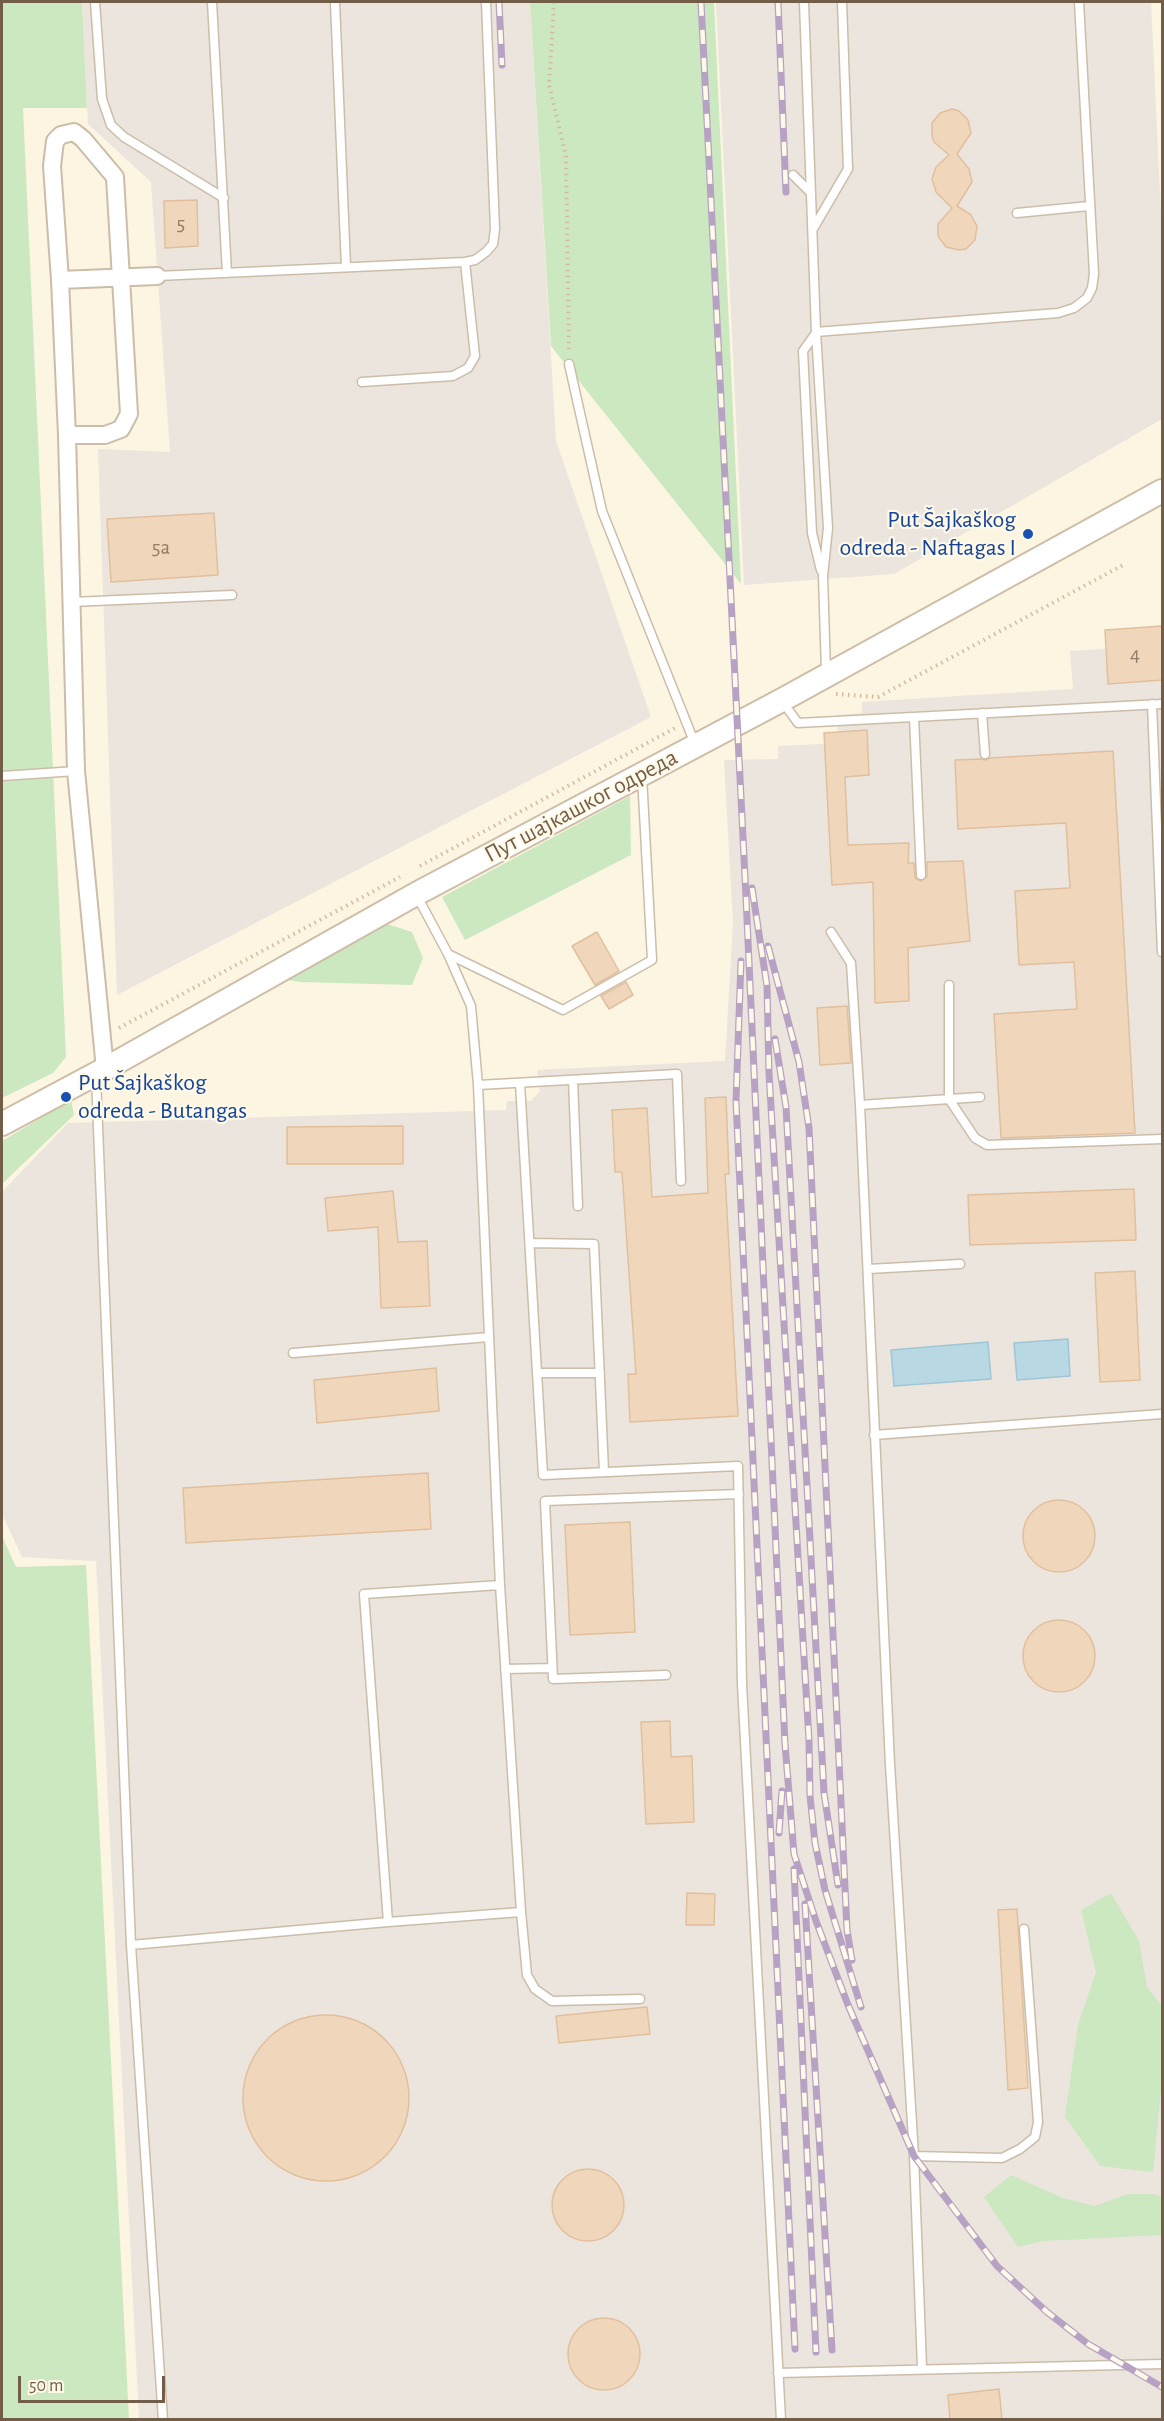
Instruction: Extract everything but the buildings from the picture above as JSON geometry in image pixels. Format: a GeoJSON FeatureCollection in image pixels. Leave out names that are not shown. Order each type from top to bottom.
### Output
{"type":"FeatureCollection","features":[{"type":"Feature","properties":{"kind":"street"},"geometry":{"type":"LineString","coordinates":[[67,435],[105,435],[121,429],[129,414],[115,177],[83,139],[74,132],[61,135],[55,141],[52,165],[67,435],[76,771],[102,1038],[100,1071]]}},
{"type":"Feature","properties":{"kind":"street"},"geometry":{"type":"LineString","coordinates":[[60,280],[157,276]]}},
{"type":"Feature","properties":{"kind":"street","name":"Пут шајкашког одреда"},"geometry":{"type":"LineString","coordinates":[[2,1124],[416,894],[642,772],[782,700],[830,685],[1162,491]]}},
{"type":"Feature","properties":{"kind":"lane"},"geometry":{"type":"LineString","coordinates":[[95,2],[102,99],[111,125],[124,137],[224,198]]}},
{"type":"Feature","properties":{"kind":"lane"},"geometry":{"type":"LineString","coordinates":[[212,2],[227,273]]}},
{"type":"Feature","properties":{"kind":"lane"},"geometry":{"type":"LineString","coordinates":[[335,2],[346,267]]}},
{"type":"Feature","properties":{"kind":"lane"},"geometry":{"type":"LineString","coordinates":[[157,276],[465,262],[475,260],[486,252],[493,244],[495,229],[486,2]]}},
{"type":"Feature","properties":{"kind":"lane"},"geometry":{"type":"LineString","coordinates":[[804,2],[816,332],[828,528],[823,576],[830,685]]}},
{"type":"Feature","properties":{"kind":"lane"},"geometry":{"type":"LineString","coordinates":[[812,230],[848,169],[842,2]]}},
{"type":"Feature","properties":{"kind":"lane"},"geometry":{"type":"LineString","coordinates":[[816,332],[1058,313],[1074,308],[1087,298],[1092,288],[1094,274],[1079,2]]}},
{"type":"Feature","properties":{"kind":"lane"},"geometry":{"type":"LineString","coordinates":[[793,175],[811,193]]}},
{"type":"Feature","properties":{"kind":"lane"},"geometry":{"type":"LineString","coordinates":[[1017,213],[1089,206]]}},
{"type":"Feature","properties":{"kind":"lane"},"geometry":{"type":"LineString","coordinates":[[362,382],[453,376],[468,368],[475,356],[465,262]]}},
{"type":"Feature","properties":{"kind":"lane"},"geometry":{"type":"LineString","coordinates":[[816,332],[803,351],[812,533],[823,576]]}},
{"type":"Feature","properties":{"kind":"lane"},"geometry":{"type":"LineString","coordinates":[[569,364],[602,511],[695,745]]}},
{"type":"Feature","properties":{"kind":"lane"},"geometry":{"type":"LineString","coordinates":[[72,602],[232,595]]}},
{"type":"Feature","properties":{"kind":"lane"},"geometry":{"type":"LineString","coordinates":[[782,700],[798,723],[1162,704]]}},
{"type":"Feature","properties":{"kind":"lane"},"geometry":{"type":"LineString","coordinates":[[1152,704],[1162,952]]}},
{"type":"Feature","properties":{"kind":"lane"},"geometry":{"type":"LineString","coordinates":[[982,713],[985,754]]}},
{"type":"Feature","properties":{"kind":"lane"},"geometry":{"type":"LineString","coordinates":[[914,717],[921,875]]}},
{"type":"Feature","properties":{"kind":"lane"},"geometry":{"type":"LineString","coordinates":[[2,776],[76,771]]}},
{"type":"Feature","properties":{"kind":"lane"},"geometry":{"type":"LineString","coordinates":[[448,954],[563,1010],[652,960],[642,772]]}},
{"type":"Feature","properties":{"kind":"lane"},"geometry":{"type":"LineString","coordinates":[[416,894],[448,954],[471,1006],[478,1085],[500,1586],[527,1975],[535,1989],[552,2001],[640,1999]]}},
{"type":"Feature","properties":{"kind":"lane"},"geometry":{"type":"LineString","coordinates":[[831,932],[851,963],[860,1105],[891,1776],[914,2156],[922,2368]]}},
{"type":"Feature","properties":{"kind":"lane"},"geometry":{"type":"LineString","coordinates":[[949,985],[949,1099],[975,1138],[987,1145],[1162,1139]]}},
{"type":"Feature","properties":{"kind":"lane"},"geometry":{"type":"LineString","coordinates":[[100,1071],[131,1945],[163,2420]]}},
{"type":"Feature","properties":{"kind":"lane"},"geometry":{"type":"LineString","coordinates":[[478,1085],[678,1074],[681,1181]]}},
{"type":"Feature","properties":{"kind":"lane"},"geometry":{"type":"LineString","coordinates":[[573,1080],[578,1206]]}},
{"type":"Feature","properties":{"kind":"lane"},"geometry":{"type":"LineString","coordinates":[[520,1083],[543,1475],[738,1466],[742,1684],[781,2420]]}},
{"type":"Feature","properties":{"kind":"lane"},"geometry":{"type":"LineString","coordinates":[[860,1105],[980,1097]]}},
{"type":"Feature","properties":{"kind":"lane"},"geometry":{"type":"LineString","coordinates":[[530,1243],[594,1244],[604,1472]]}},
{"type":"Feature","properties":{"kind":"lane"},"geometry":{"type":"LineString","coordinates":[[868,1269],[960,1264]]}},
{"type":"Feature","properties":{"kind":"lane"},"geometry":{"type":"LineString","coordinates":[[293,1353],[489,1337]]}},
{"type":"Feature","properties":{"kind":"lane"},"geometry":{"type":"LineString","coordinates":[[537,1373],[600,1373]]}},
{"type":"Feature","properties":{"kind":"lane"},"geometry":{"type":"LineString","coordinates":[[874,1435],[1162,1414]]}},
{"type":"Feature","properties":{"kind":"lane"},"geometry":{"type":"LineString","coordinates":[[666,1675],[553,1679],[545,1501],[739,1494]]}},
{"type":"Feature","properties":{"kind":"lane"},"geometry":{"type":"LineString","coordinates":[[388,1922],[364,1594],[500,1586]]}},
{"type":"Feature","properties":{"kind":"lane"},"geometry":{"type":"LineString","coordinates":[[505,1669],[552,1668]]}},
{"type":"Feature","properties":{"kind":"lane"},"geometry":{"type":"LineString","coordinates":[[131,1945],[521,1912]]}},
{"type":"Feature","properties":{"kind":"lane"},"geometry":{"type":"LineString","coordinates":[[914,2156],[1002,2158],[1020,2149],[1035,2137],[1038,2122],[1024,1929]]}},
{"type":"Feature","properties":{"kind":"lane"},"geometry":{"type":"LineString","coordinates":[[778,2373],[1162,2364]]}},
{"type":"Feature","properties":{"kind":"path"},"geometry":{"type":"LineString","coordinates":[[554,2],[549,85],[566,156],[569,364]]}},
{"type":"Feature","properties":{"kind":"path"},"geometry":{"type":"LineString","coordinates":[[830,685],[878,697],[1123,565]]}},
{"type":"Feature","properties":{"kind":"path"},"geometry":{"type":"LineString","coordinates":[[415,869],[686,722]]}},
{"type":"Feature","properties":{"kind":"path"},"geometry":{"type":"LineString","coordinates":[[102,1038],[404,874]]}},
{"type":"Feature","properties":{"kind":"shaded area"},"geometry":{"type":"Polygon","coordinates":[[[82,2],[530,2],[556,441],[651,717],[117,995],[98,449],[170,452],[151,182],[88,124],[82,2]]]}},
{"type":"Feature","properties":{"kind":"shaded area"},"geometry":{"type":"Polygon","coordinates":[[[716,2],[1151,2],[1162,236],[1162,419],[894,574],[744,585],[716,2]]]}},
{"type":"Feature","properties":{"kind":"shaded area"},"geometry":{"type":"Polygon","coordinates":[[[1162,645],[1162,2419],[139,2419],[96,1561],[22,1557],[2,1514],[2,1192],[68,1123],[506,1110],[507,1101],[531,1101],[540,1091],[537,1070],[725,1061],[733,923],[724,760],[778,759],[778,746],[824,744],[824,733],[838,732],[836,715],[862,713],[862,702],[1073,689],[1070,651],[1162,645]]]}},
{"type":"Feature","properties":{"kind":"green space"},"geometry":{"type":"Polygon","coordinates":[[[2,2],[82,2],[87,108],[23,108],[66,1057],[53,1073],[2,1098],[2,2]]]}},
{"type":"Feature","properties":{"kind":"green space"},"geometry":{"type":"Polygon","coordinates":[[[530,2],[714,2],[741,584],[551,346],[530,2]]]}},
{"type":"Feature","properties":{"kind":"green space"},"geometry":{"type":"Polygon","coordinates":[[[630,796],[631,855],[465,940],[442,897],[630,796]]]}},
{"type":"Feature","properties":{"kind":"green space"},"geometry":{"type":"Polygon","coordinates":[[[387,924],[412,932],[423,958],[412,985],[288,980],[387,924]]]}},
{"type":"Feature","properties":{"kind":"green space"},"geometry":{"type":"Polygon","coordinates":[[[71,1100],[74,1115],[2,1184],[2,1141],[71,1100]]]}},
{"type":"Feature","properties":{"kind":"green space"},"geometry":{"type":"Polygon","coordinates":[[[2,1536],[16,1567],[86,1565],[129,2419],[2,2419],[2,1536]]]}},
{"type":"Feature","properties":{"kind":"green space"},"geometry":{"type":"Polygon","coordinates":[[[1111,1893],[1139,1941],[1147,1987],[1162,2006],[1162,2081],[1153,2172],[1100,2166],[1065,2117],[1078,2025],[1096,1972],[1081,1910],[1111,1893]]]}},
{"type":"Feature","properties":{"kind":"green space"},"geometry":{"type":"Polygon","coordinates":[[[1011,2175],[1063,2198],[1095,2206],[1128,2194],[1154,2194],[1162,2197],[1162,2235],[1043,2241],[1018,2247],[984,2197],[1011,2175]]]}},
{"type":"Feature","properties":{"kind":"water"},"geometry":{"type":"Polygon","coordinates":[[[1068,1339],[1070,1376],[1017,1380],[1014,1343],[1068,1339]]]}},
{"type":"Feature","properties":{"kind":"water"},"geometry":{"type":"Polygon","coordinates":[[[988,1342],[991,1379],[894,1386],[891,1350],[988,1342]]]}},
{"type":"Feature","properties":{"kind":"railway"},"geometry":{"type":"LineString","coordinates":[[499,2],[502,65]]}},
{"type":"Feature","properties":{"kind":"railway"},"geometry":{"type":"LineString","coordinates":[[701,2],[746,897],[785,1744],[794,1854],[816,1921],[848,2005],[914,2156],[997,2266],[1047,2312],[1088,2344],[1162,2387]]}},
{"type":"Feature","properties":{"kind":"railway"},"geometry":{"type":"LineString","coordinates":[[778,2],[786,192]]}},
{"type":"Feature","properties":{"kind":"railway"},"geometry":{"type":"LineString","coordinates":[[752,888],[767,986],[769,1073],[809,1740],[810,1796],[815,1843],[825,1890],[861,2007]]}},
{"type":"Feature","properties":{"kind":"railway"},"geometry":{"type":"LineString","coordinates":[[768,946],[799,1062],[809,1128],[847,1930],[852,1960]]}},
{"type":"Feature","properties":{"kind":"railway"},"geometry":{"type":"LineString","coordinates":[[741,961],[736,1101],[795,2349]]}},
{"type":"Feature","properties":{"kind":"railway"},"geometry":{"type":"LineString","coordinates":[[775,1039],[786,1107],[824,1793],[838,1885]]}},
{"type":"Feature","properties":{"kind":"railway"},"geometry":{"type":"LineString","coordinates":[[779,1833],[782,1791]]}},
{"type":"Feature","properties":{"kind":"railway"},"geometry":{"type":"LineString","coordinates":[[794,1869],[816,2352]]}},
{"type":"Feature","properties":{"kind":"railway"},"geometry":{"type":"LineString","coordinates":[[805,1904],[832,2350]]}},
{"type":"Feature","properties":{"kind":"place","name":"Put Šajkaškog odreda - Naftagas I"},"geometry":{"type":"Point","coordinates":[1028,534]}},
{"type":"Feature","properties":{"kind":"place","name":"Put Šajkaškog odreda - Butangas"},"geometry":{"type":"Point","coordinates":[66,1097]}}]}
